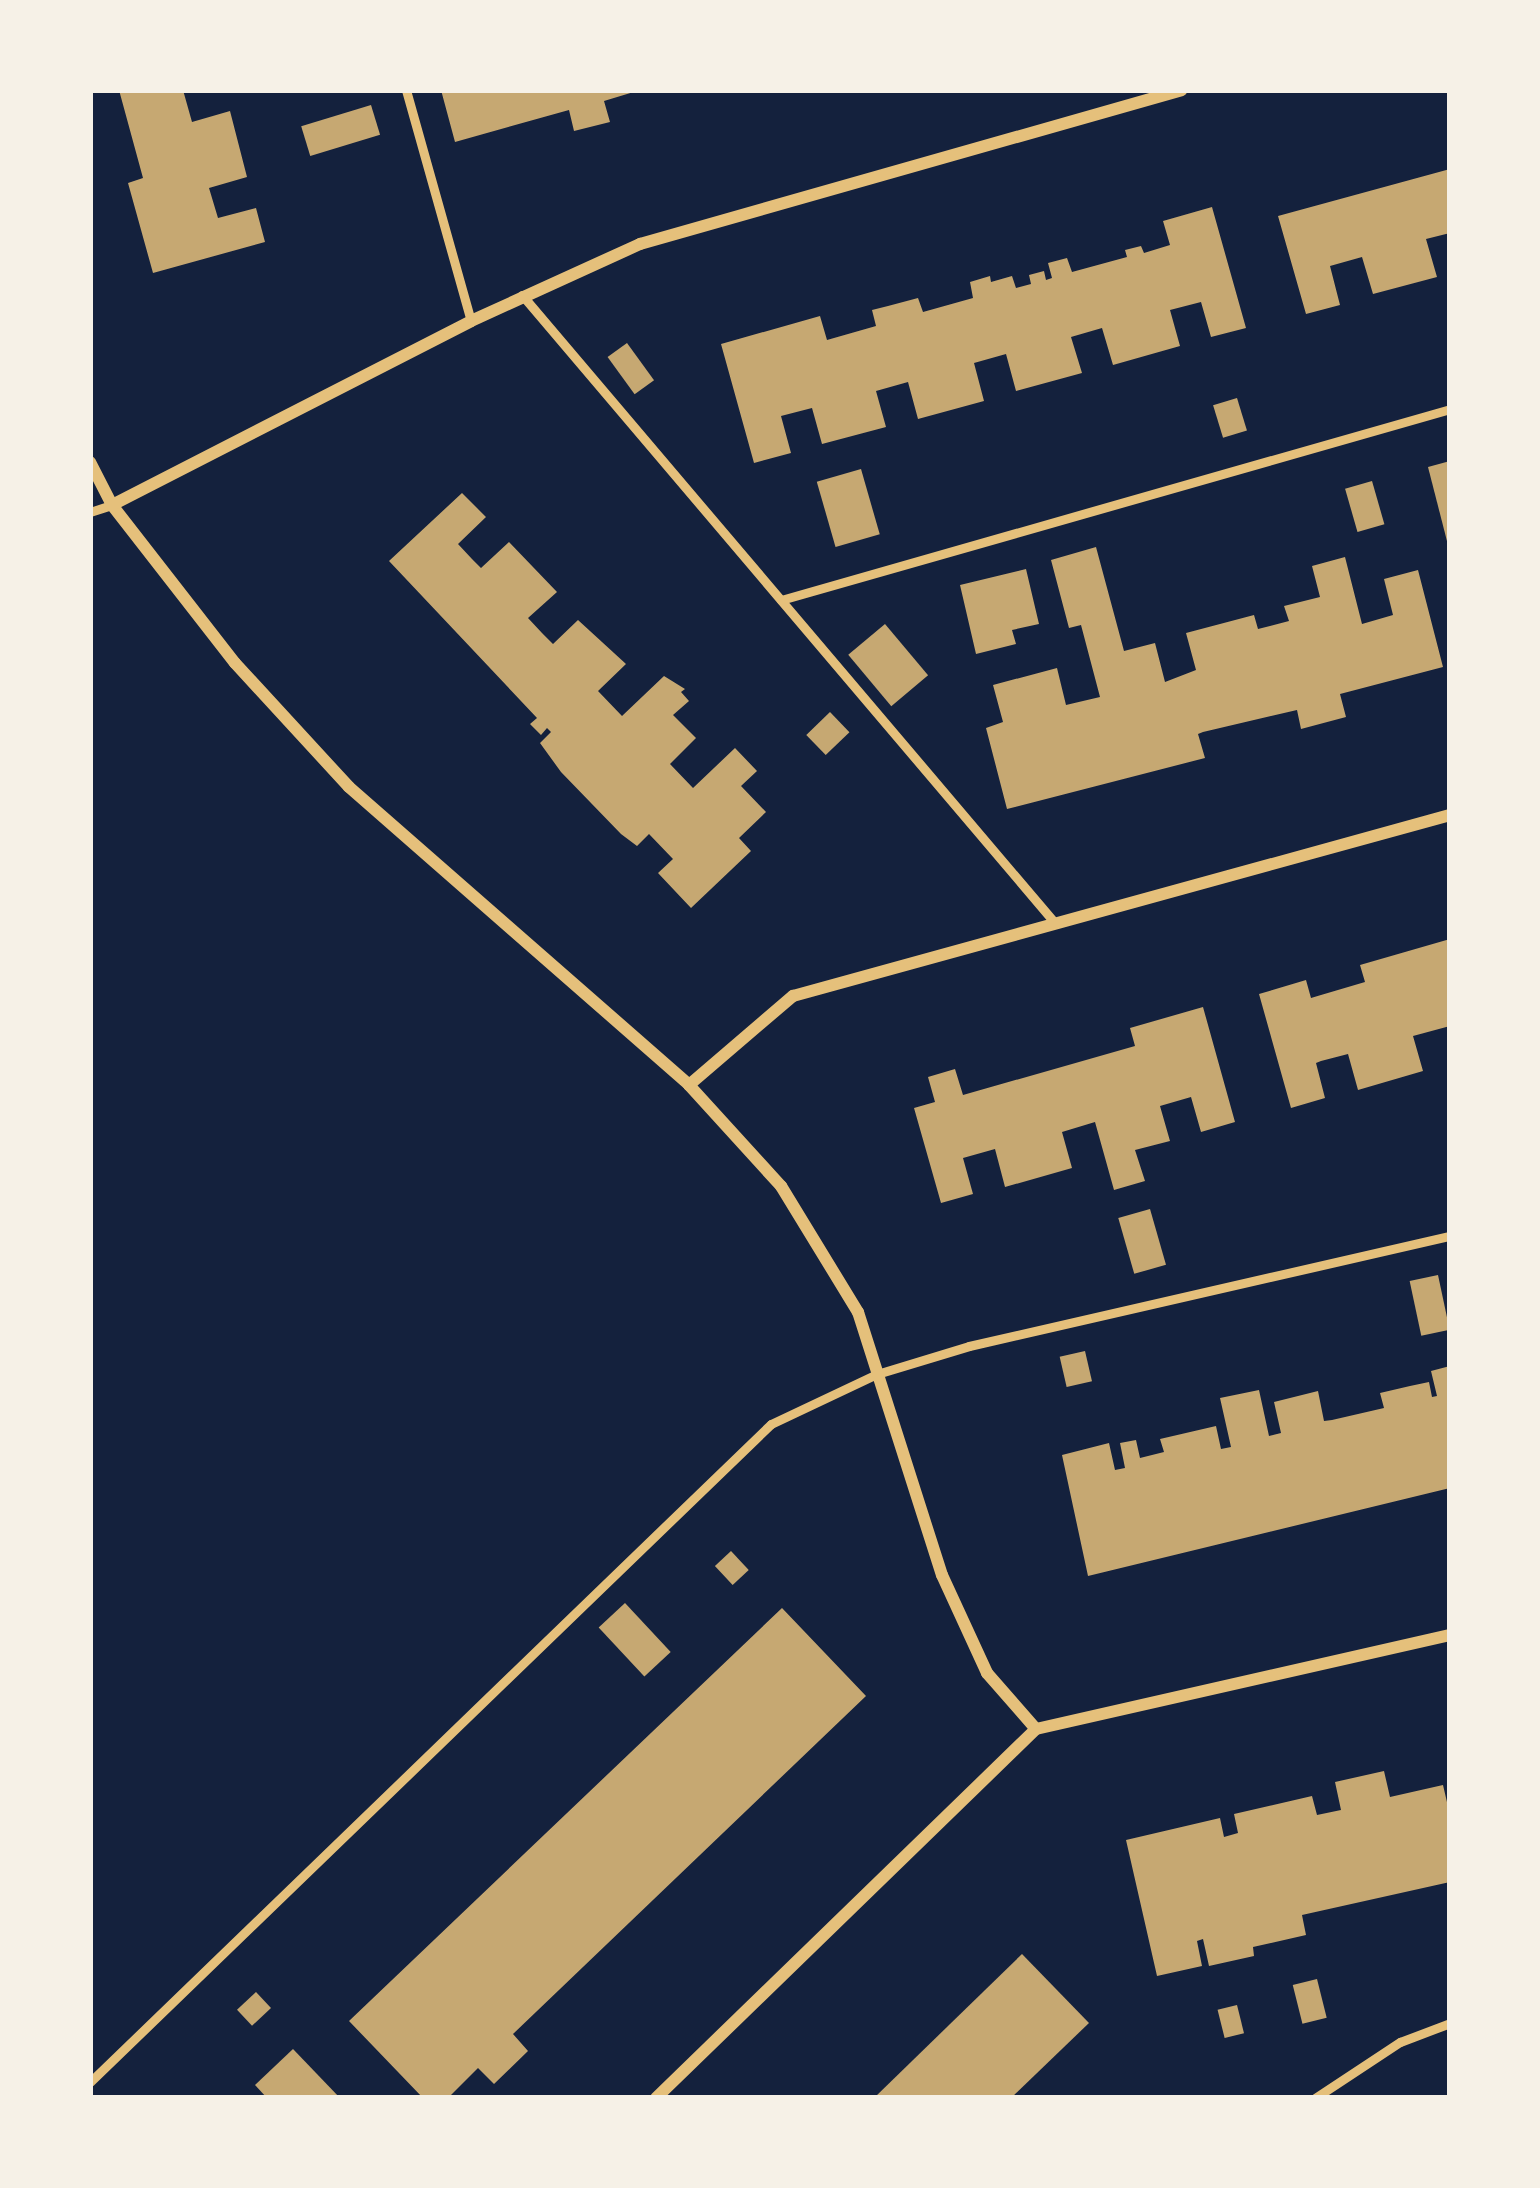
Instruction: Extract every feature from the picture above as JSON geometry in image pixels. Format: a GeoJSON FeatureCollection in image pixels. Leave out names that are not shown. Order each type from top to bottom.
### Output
{"type":"FeatureCollection","features":[{"type":"Feature","properties":{"kind":"street"},"geometry":{"type":"LineString","coordinates":[[112,506],[471,320],[640,244],[1182,90]]}},
{"type":"Feature","properties":{"kind":"street"},"geometry":{"type":"LineString","coordinates":[[90,462],[112,506],[235,663],[350,787],[689,1085],[781,1186],[828,1255],[858,1312],[942,1575],[987,1672],[1036,1729]]}},
{"type":"Feature","properties":{"kind":"street"},"geometry":{"type":"LineString","coordinates":[[689,1085],[793,996],[1450,815]]}},
{"type":"Feature","properties":{"kind":"street"},"geometry":{"type":"LineString","coordinates":[[656,2098],[1036,1729],[1450,1635]]}},
{"type":"Feature","properties":{"kind":"lane"},"geometry":{"type":"LineString","coordinates":[[406,90],[471,320]]}},
{"type":"Feature","properties":{"kind":"lane"},"geometry":{"type":"LineString","coordinates":[[522,296],[1055,923]]}},
{"type":"Feature","properties":{"kind":"lane"},"geometry":{"type":"LineString","coordinates":[[781,600],[1450,409]]}},
{"type":"Feature","properties":{"kind":"lane"},"geometry":{"type":"LineString","coordinates":[[90,512],[112,506]]}},
{"type":"Feature","properties":{"kind":"lane"},"geometry":{"type":"LineString","coordinates":[[90,2082],[771,1424],[878,1374],[969,1346],[1450,1237]]}},
{"type":"Feature","properties":{"kind":"lane"},"geometry":{"type":"LineString","coordinates":[[1315,2098],[1400,2042],[1450,2023]]}},
{"type":"Feature","properties":{"kind":"building"},"geometry":{"type":"Polygon","coordinates":[[[119,90],[183,90],[192,122],[230,111],[247,177],[209,188],[218,218],[256,208],[265,242],[153,273],[128,183],[143,178],[119,90]]]}},
{"type":"Feature","properties":{"kind":"building"},"geometry":{"type":"Polygon","coordinates":[[[441,90],[637,91],[604,101],[610,122],[574,131],[569,110],[455,142],[441,90]]]}},
{"type":"Feature","properties":{"kind":"building"},"geometry":{"type":"Polygon","coordinates":[[[371,105],[380,135],[310,156],[301,126],[371,105]]]}},
{"type":"Feature","properties":{"kind":"building"},"geometry":{"type":"Polygon","coordinates":[[[1450,169],[1450,233],[1426,239],[1437,277],[1373,294],[1362,257],[1330,266],[1340,305],[1306,314],[1278,216],[1450,169]]]}},
{"type":"Feature","properties":{"kind":"building"},"geometry":{"type":"Polygon","coordinates":[[[1212,207],[1246,328],[1211,337],[1201,302],[1170,310],[1180,346],[1113,365],[1102,328],[1071,337],[1082,373],[1016,391],[1006,354],[974,363],[984,401],[918,419],[908,382],[876,391],[886,427],[822,444],[812,408],[781,416],[791,453],[754,463],[721,344],[820,316],[827,340],[876,326],[872,310],[918,298],[923,312],[973,298],[970,282],[990,276],[991,282],[1012,276],[1016,288],[1031,284],[1029,275],[1044,271],[1046,280],[1052,278],[1048,263],[1067,258],[1072,272],[1127,257],[1125,250],[1141,246],[1144,253],[1170,245],[1163,221],[1212,207]]]}},
{"type":"Feature","properties":{"kind":"building"},"geometry":{"type":"Polygon","coordinates":[[[627,343],[654,380],[635,394],[608,357],[627,343]]]}},
{"type":"Feature","properties":{"kind":"building"},"geometry":{"type":"Polygon","coordinates":[[[1237,398],[1247,431],[1223,438],[1213,405],[1237,398]]]}},
{"type":"Feature","properties":{"kind":"building"},"geometry":{"type":"Polygon","coordinates":[[[1450,461],[1450,545],[1448,545],[1428,467],[1450,461]]]}},
{"type":"Feature","properties":{"kind":"building"},"geometry":{"type":"Polygon","coordinates":[[[861,469],[880,534],[836,547],[817,482],[861,469]]]}},
{"type":"Feature","properties":{"kind":"building"},"geometry":{"type":"Polygon","coordinates":[[[1372,481],[1384,524],[1357,532],[1345,489],[1372,481]]]}},
{"type":"Feature","properties":{"kind":"building"},"geometry":{"type":"Polygon","coordinates":[[[462,493],[486,517],[458,544],[472,559],[481,568],[509,542],[557,592],[528,618],[542,633],[553,644],[578,620],[626,664],[598,691],[622,716],[664,676],[685,689],[681,692],[689,701],[673,715],[696,738],[670,764],[693,788],[735,748],[757,771],[741,786],[766,812],[739,838],[751,851],[691,908],[658,873],[673,859],[649,834],[637,846],[621,834],[561,772],[540,743],[551,732],[547,728],[541,735],[530,724],[537,718],[389,561],[462,493]]]}},
{"type":"Feature","properties":{"kind":"building"},"geometry":{"type":"Polygon","coordinates":[[[1096,547],[1124,651],[1155,643],[1165,682],[1196,670],[1186,633],[1254,615],[1258,629],[1289,621],[1284,606],[1320,597],[1312,566],[1345,557],[1362,624],[1393,615],[1384,579],[1418,570],[1443,667],[1340,694],[1346,717],[1301,729],[1297,710],[1203,732],[1198,734],[1205,758],[1007,809],[986,728],[1003,722],[993,685],[1057,668],[1066,705],[1100,697],[1081,625],[1069,628],[1051,560],[1096,547]]]}},
{"type":"Feature","properties":{"kind":"building"},"geometry":{"type":"Polygon","coordinates":[[[1026,569],[1039,624],[1012,630],[1016,644],[976,654],[960,585],[1026,569]]]}},
{"type":"Feature","properties":{"kind":"building"},"geometry":{"type":"Polygon","coordinates":[[[885,624],[928,675],[891,706],[848,655],[885,624]]]}},
{"type":"Feature","properties":{"kind":"building"},"geometry":{"type":"Polygon","coordinates":[[[830,712],[849,732],[826,755],[806,735],[830,712]]]}},
{"type":"Feature","properties":{"kind":"building"},"geometry":{"type":"Polygon","coordinates":[[[1450,939],[1450,1026],[1413,1036],[1423,1071],[1358,1090],[1348,1054],[1321,1061],[1316,1063],[1325,1098],[1291,1108],[1259,994],[1306,980],[1311,998],[1365,982],[1360,965],[1450,939]]]}},
{"type":"Feature","properties":{"kind":"building"},"geometry":{"type":"Polygon","coordinates":[[[1203,1007],[1235,1122],[1201,1132],[1191,1097],[1160,1106],[1170,1141],[1135,1150],[1145,1181],[1114,1190],[1095,1122],[1062,1132],[1072,1168],[1005,1187],[995,1149],[963,1158],[973,1194],[941,1203],[914,1108],[935,1102],[928,1077],[955,1069],[963,1095],[1135,1046],[1130,1028],[1203,1007]]]}},
{"type":"Feature","properties":{"kind":"building"},"geometry":{"type":"Polygon","coordinates":[[[1150,1209],[1166,1265],[1134,1274],[1118,1218],[1150,1209]]]}},
{"type":"Feature","properties":{"kind":"building"},"geometry":{"type":"Polygon","coordinates":[[[1438,1275],[1450,1330],[1421,1336],[1410,1281],[1438,1275]]]}},
{"type":"Feature","properties":{"kind":"building"},"geometry":{"type":"Polygon","coordinates":[[[1085,1351],[1092,1381],[1067,1387],[1060,1357],[1085,1351]]]}},
{"type":"Feature","properties":{"kind":"building"},"geometry":{"type":"Polygon","coordinates":[[[1450,1366],[1450,1488],[1088,1576],[1062,1455],[1109,1443],[1115,1470],[1125,1468],[1120,1443],[1136,1440],[1140,1458],[1164,1452],[1160,1439],[1216,1426],[1221,1449],[1231,1447],[1220,1398],[1259,1390],[1269,1436],[1281,1433],[1274,1402],[1318,1391],[1324,1421],[1332,1420],[1384,1408],[1380,1393],[1410,1386],[1429,1382],[1432,1397],[1437,1396],[1431,1371],[1450,1366]]]}},
{"type":"Feature","properties":{"kind":"building"},"geometry":{"type":"Polygon","coordinates":[[[731,1551],[749,1570],[733,1585],[715,1566],[731,1551]]]}},
{"type":"Feature","properties":{"kind":"building"},"geometry":{"type":"Polygon","coordinates":[[[625,1603],[671,1652],[644,1677],[599,1628],[625,1603]]]}},
{"type":"Feature","properties":{"kind":"building"},"geometry":{"type":"Polygon","coordinates":[[[782,1608],[866,1696],[513,2034],[528,2051],[494,2084],[478,2068],[448,2098],[423,2098],[349,2021],[782,1608]]]}},
{"type":"Feature","properties":{"kind":"building"},"geometry":{"type":"Polygon","coordinates":[[[1384,1771],[1390,1797],[1443,1785],[1450,1815],[1450,1882],[1302,1915],[1306,1935],[1253,1947],[1254,1956],[1209,1966],[1203,1939],[1197,1941],[1202,1966],[1157,1976],[1126,1840],[1220,1818],[1224,1837],[1238,1833],[1234,1814],[1312,1796],[1317,1815],[1341,1810],[1335,1782],[1384,1771]]]}},
{"type":"Feature","properties":{"kind":"building"},"geometry":{"type":"Polygon","coordinates":[[[1022,1954],[1089,2023],[1011,2098],[874,2098],[1022,1954]]]}},
{"type":"Feature","properties":{"kind":"building"},"geometry":{"type":"Polygon","coordinates":[[[1317,1979],[1327,2018],[1302,2024],[1293,1985],[1317,1979]]]}},
{"type":"Feature","properties":{"kind":"building"},"geometry":{"type":"Polygon","coordinates":[[[256,1992],[271,2008],[252,2026],[237,2010],[256,1992]]]}},
{"type":"Feature","properties":{"kind":"building"},"geometry":{"type":"Polygon","coordinates":[[[1237,2005],[1244,2033],[1225,2038],[1218,2010],[1237,2005]]]}},
{"type":"Feature","properties":{"kind":"building"},"geometry":{"type":"Polygon","coordinates":[[[293,2049],[340,2098],[267,2098],[255,2085],[293,2049]]]}}]}
